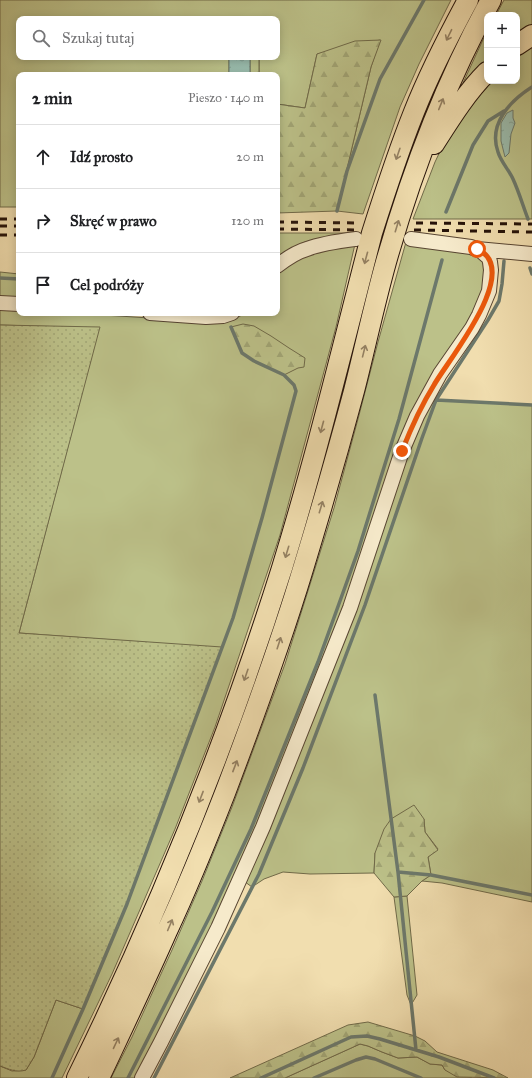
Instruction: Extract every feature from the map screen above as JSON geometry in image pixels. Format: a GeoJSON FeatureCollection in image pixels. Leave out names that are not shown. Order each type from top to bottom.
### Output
{"type":"FeatureCollection","features":[{"type":"Feature","properties":{"kind":"highway"},"geometry":{"type":"LineString","coordinates":[[77,1078],[111,1010],[151,918],[188,831],[222,743],[282,568],[307,484],[370,240],[384,194],[403,140],[431,71],[468,0]]}},
{"type":"Feature","properties":{"kind":"highway"},"geometry":{"type":"LineString","coordinates":[[99,1078],[168,930],[242,747],[273,661],[329,482],[386,264],[412,180],[446,90],[459,61],[491,0]]}},
{"type":"Feature","properties":{"kind":"highway"},"geometry":{"type":"LineString","coordinates":[[520,43],[532,35]]}},
{"type":"Feature","properties":{"kind":"highway"},"geometry":{"type":"LineString","coordinates":[[412,180],[463,100],[484,75]]}},
{"type":"Feature","properties":{"kind":"street"},"geometry":{"type":"LineString","coordinates":[[280,264],[291,256],[306,249],[356,239]]}},
{"type":"Feature","properties":{"kind":"street"},"geometry":{"type":"LineString","coordinates":[[412,239],[477,249],[532,254]]}},
{"type":"Feature","properties":{"kind":"street"},"geometry":{"type":"LineString","coordinates":[[142,1078],[218,928],[263,827],[350,608],[402,451],[417,416],[440,374],[472,328],[484,303],[489,290],[491,270],[489,258],[477,249]]}},
{"type":"Feature","properties":{"kind":"street"},"geometry":{"type":"LineString","coordinates":[[0,302],[16,304]]}},
{"type":"Feature","properties":{"kind":"street"},"geometry":{"type":"LineString","coordinates":[[192,316],[223,316]]}},
{"type":"Feature","properties":{"kind":"green space"},"geometry":{"type":"Polygon","coordinates":[[[0,0],[451,0],[419,64],[400,107],[363,214],[337,211],[371,67],[380,40],[317,54],[305,108],[280,104],[280,72],[259,72],[259,60],[280,60],[280,16],[16,16],[16,60],[229,60],[229,72],[16,72],[16,207],[0,207],[0,0]]]}},
{"type":"Feature","properties":{"kind":"green space"},"geometry":{"type":"Polygon","coordinates":[[[504,0],[532,0],[532,27],[520,35],[520,12],[498,12],[504,0]]]}},
{"type":"Feature","properties":{"kind":"green space"},"geometry":{"type":"Polygon","coordinates":[[[484,38],[484,67],[464,84],[463,83],[484,38]]]}},
{"type":"Feature","properties":{"kind":"green space"},"geometry":{"type":"Polygon","coordinates":[[[381,40],[371,67],[337,211],[280,213],[280,104],[305,108],[317,54],[355,41],[381,40]]]}},
{"type":"Feature","properties":{"kind":"green space"},"geometry":{"type":"Polygon","coordinates":[[[532,42],[532,219],[413,219],[435,162],[446,139],[485,84],[520,84],[520,51],[532,42]]]}},
{"type":"Feature","properties":{"kind":"green space"},"geometry":{"type":"Polygon","coordinates":[[[250,60],[259,60],[259,72],[250,72],[250,60]]]}},
{"type":"Feature","properties":{"kind":"green space"},"geometry":{"type":"Polygon","coordinates":[[[280,233],[358,233],[288,250],[280,255],[280,233]]]}},
{"type":"Feature","properties":{"kind":"green space"},"geometry":{"type":"Polygon","coordinates":[[[406,242],[477,249],[491,279],[425,402],[436,400],[532,405],[532,902],[442,883],[422,881],[431,875],[428,857],[438,849],[425,832],[424,819],[375,853],[374,873],[310,874],[283,872],[264,879],[252,887],[241,879],[142,1078],[111,1078],[132,1037],[202,881],[232,807],[285,664],[334,508],[406,242]]]}},
{"type":"Feature","properties":{"kind":"green space"},"geometry":{"type":"Polygon","coordinates":[[[355,244],[336,327],[280,535],[215,727],[175,829],[112,974],[62,1078],[0,1078],[0,1066],[12,1071],[26,1070],[34,1057],[56,1000],[83,1009],[127,904],[222,648],[19,633],[99,328],[0,325],[0,308],[16,309],[16,316],[119,316],[180,320],[234,319],[240,316],[280,316],[280,271],[290,263],[303,256],[343,245],[355,244]]]}},
{"type":"Feature","properties":{"kind":"green space"},"geometry":{"type":"Polygon","coordinates":[[[0,272],[16,274],[16,298],[0,297],[0,272]]]}},
{"type":"Feature","properties":{"kind":"green space"},"geometry":{"type":"Polygon","coordinates":[[[243,324],[254,326],[305,358],[304,367],[298,368],[284,375],[254,361],[242,353],[231,327],[243,324]]]}},
{"type":"Feature","properties":{"kind":"green space"},"geometry":{"type":"Polygon","coordinates":[[[0,325],[100,327],[19,633],[222,647],[127,904],[83,1009],[56,1000],[34,1057],[26,1070],[19,1071],[0,1066],[0,325]]]}},
{"type":"Feature","properties":{"kind":"green space"},"geometry":{"type":"Polygon","coordinates":[[[414,805],[424,819],[425,832],[438,850],[428,857],[431,875],[422,881],[407,896],[394,897],[374,873],[375,853],[384,829],[391,819],[414,805]]]}},
{"type":"Feature","properties":{"kind":"green space"},"geometry":{"type":"Polygon","coordinates":[[[407,896],[417,995],[411,1005],[407,995],[394,897],[407,896]]]}},
{"type":"Feature","properties":{"kind":"green space"},"geometry":{"type":"Polygon","coordinates":[[[368,1022],[415,1036],[425,1041],[437,1052],[493,1070],[508,1078],[457,1077],[445,1070],[442,1065],[430,1064],[417,1057],[398,1058],[360,1044],[285,1078],[230,1078],[348,1025],[368,1022]]]}},
{"type":"Feature","properties":{"kind":"green space"},"geometry":{"type":"Polygon","coordinates":[[[360,1044],[398,1058],[417,1057],[430,1064],[442,1065],[445,1070],[472,1078],[285,1078],[360,1044]]]}},
{"type":"Feature","properties":{"kind":"water"},"geometry":{"type":"Polygon","coordinates":[[[229,60],[250,60],[250,72],[229,72],[229,60]]]}},
{"type":"Feature","properties":{"kind":"water"},"geometry":{"type":"Polygon","coordinates":[[[513,110],[513,118],[515,123],[511,134],[509,153],[505,157],[501,141],[501,123],[507,113],[513,110]]]}},
{"type":"Feature","properties":{"kind":"waterway"},"geometry":{"type":"LineString","coordinates":[[337,211],[347,171],[380,79],[424,0]]}},
{"type":"Feature","properties":{"kind":"waterway"},"geometry":{"type":"LineString","coordinates":[[528,219],[513,179],[499,156],[496,142],[496,132],[503,114],[509,106],[532,87]]}},
{"type":"Feature","properties":{"kind":"waterway"},"geometry":{"type":"LineString","coordinates":[[446,212],[473,145],[488,121],[504,111]]}},
{"type":"Feature","properties":{"kind":"waterway"},"geometry":{"type":"LineString","coordinates":[[128,1078],[212,912],[251,829],[318,662],[358,551],[399,419],[442,260]]}},
{"type":"Feature","properties":{"kind":"waterway"},"geometry":{"type":"LineString","coordinates":[[154,1078],[259,874],[303,768],[365,605],[436,400],[499,301],[504,261]]}},
{"type":"Feature","properties":{"kind":"waterway"},"geometry":{"type":"LineString","coordinates":[[530,268],[532,274]]}},
{"type":"Feature","properties":{"kind":"waterway"},"geometry":{"type":"LineString","coordinates":[[0,278],[16,279]]}},
{"type":"Feature","properties":{"kind":"waterway"},"geometry":{"type":"LineString","coordinates":[[52,1078],[127,904],[233,618],[262,518],[296,391],[294,385],[284,375],[254,361],[242,353],[231,327]]}},
{"type":"Feature","properties":{"kind":"waterway"},"geometry":{"type":"LineString","coordinates":[[436,400],[532,405]]}},
{"type":"Feature","properties":{"kind":"waterway"},"geometry":{"type":"LineString","coordinates":[[375,695],[398,872],[416,1050]]}},
{"type":"Feature","properties":{"kind":"waterway"},"geometry":{"type":"LineString","coordinates":[[398,872],[431,875],[532,895]]}},
{"type":"Feature","properties":{"kind":"waterway"},"geometry":{"type":"LineString","coordinates":[[261,1078],[351,1037],[367,1036],[439,1057],[494,1078]]}},
{"type":"Feature","properties":{"kind":"waterway"},"geometry":{"type":"LineString","coordinates":[[314,1078],[366,1057],[375,1059],[421,1078]]}},
{"type":"Feature","properties":{"kind":"railway"},"geometry":{"type":"LineString","coordinates":[[0,219],[16,219]]}},
{"type":"Feature","properties":{"kind":"railway"},"geometry":{"type":"LineString","coordinates":[[280,222],[360,223]]}},
{"type":"Feature","properties":{"kind":"railway"},"geometry":{"type":"LineString","coordinates":[[416,223],[532,224]]}},
{"type":"Feature","properties":{"kind":"railway"},"geometry":{"type":"LineString","coordinates":[[0,226],[16,226]]}},
{"type":"Feature","properties":{"kind":"railway"},"geometry":{"type":"LineString","coordinates":[[280,229],[358,230]]}},
{"type":"Feature","properties":{"kind":"railway"},"geometry":{"type":"LineString","coordinates":[[414,230],[532,232]]}},
{"type":"Feature","properties":{"kind":"railway"},"geometry":{"type":"LineString","coordinates":[[0,235],[16,235]]}},
{"type":"Feature","properties":{"kind":"route"},"geometry":{"type":"LineString","coordinates":[[402,451],[417,416],[433,385],[472,328],[489,290],[491,270],[489,258],[477,249]]}}]}
